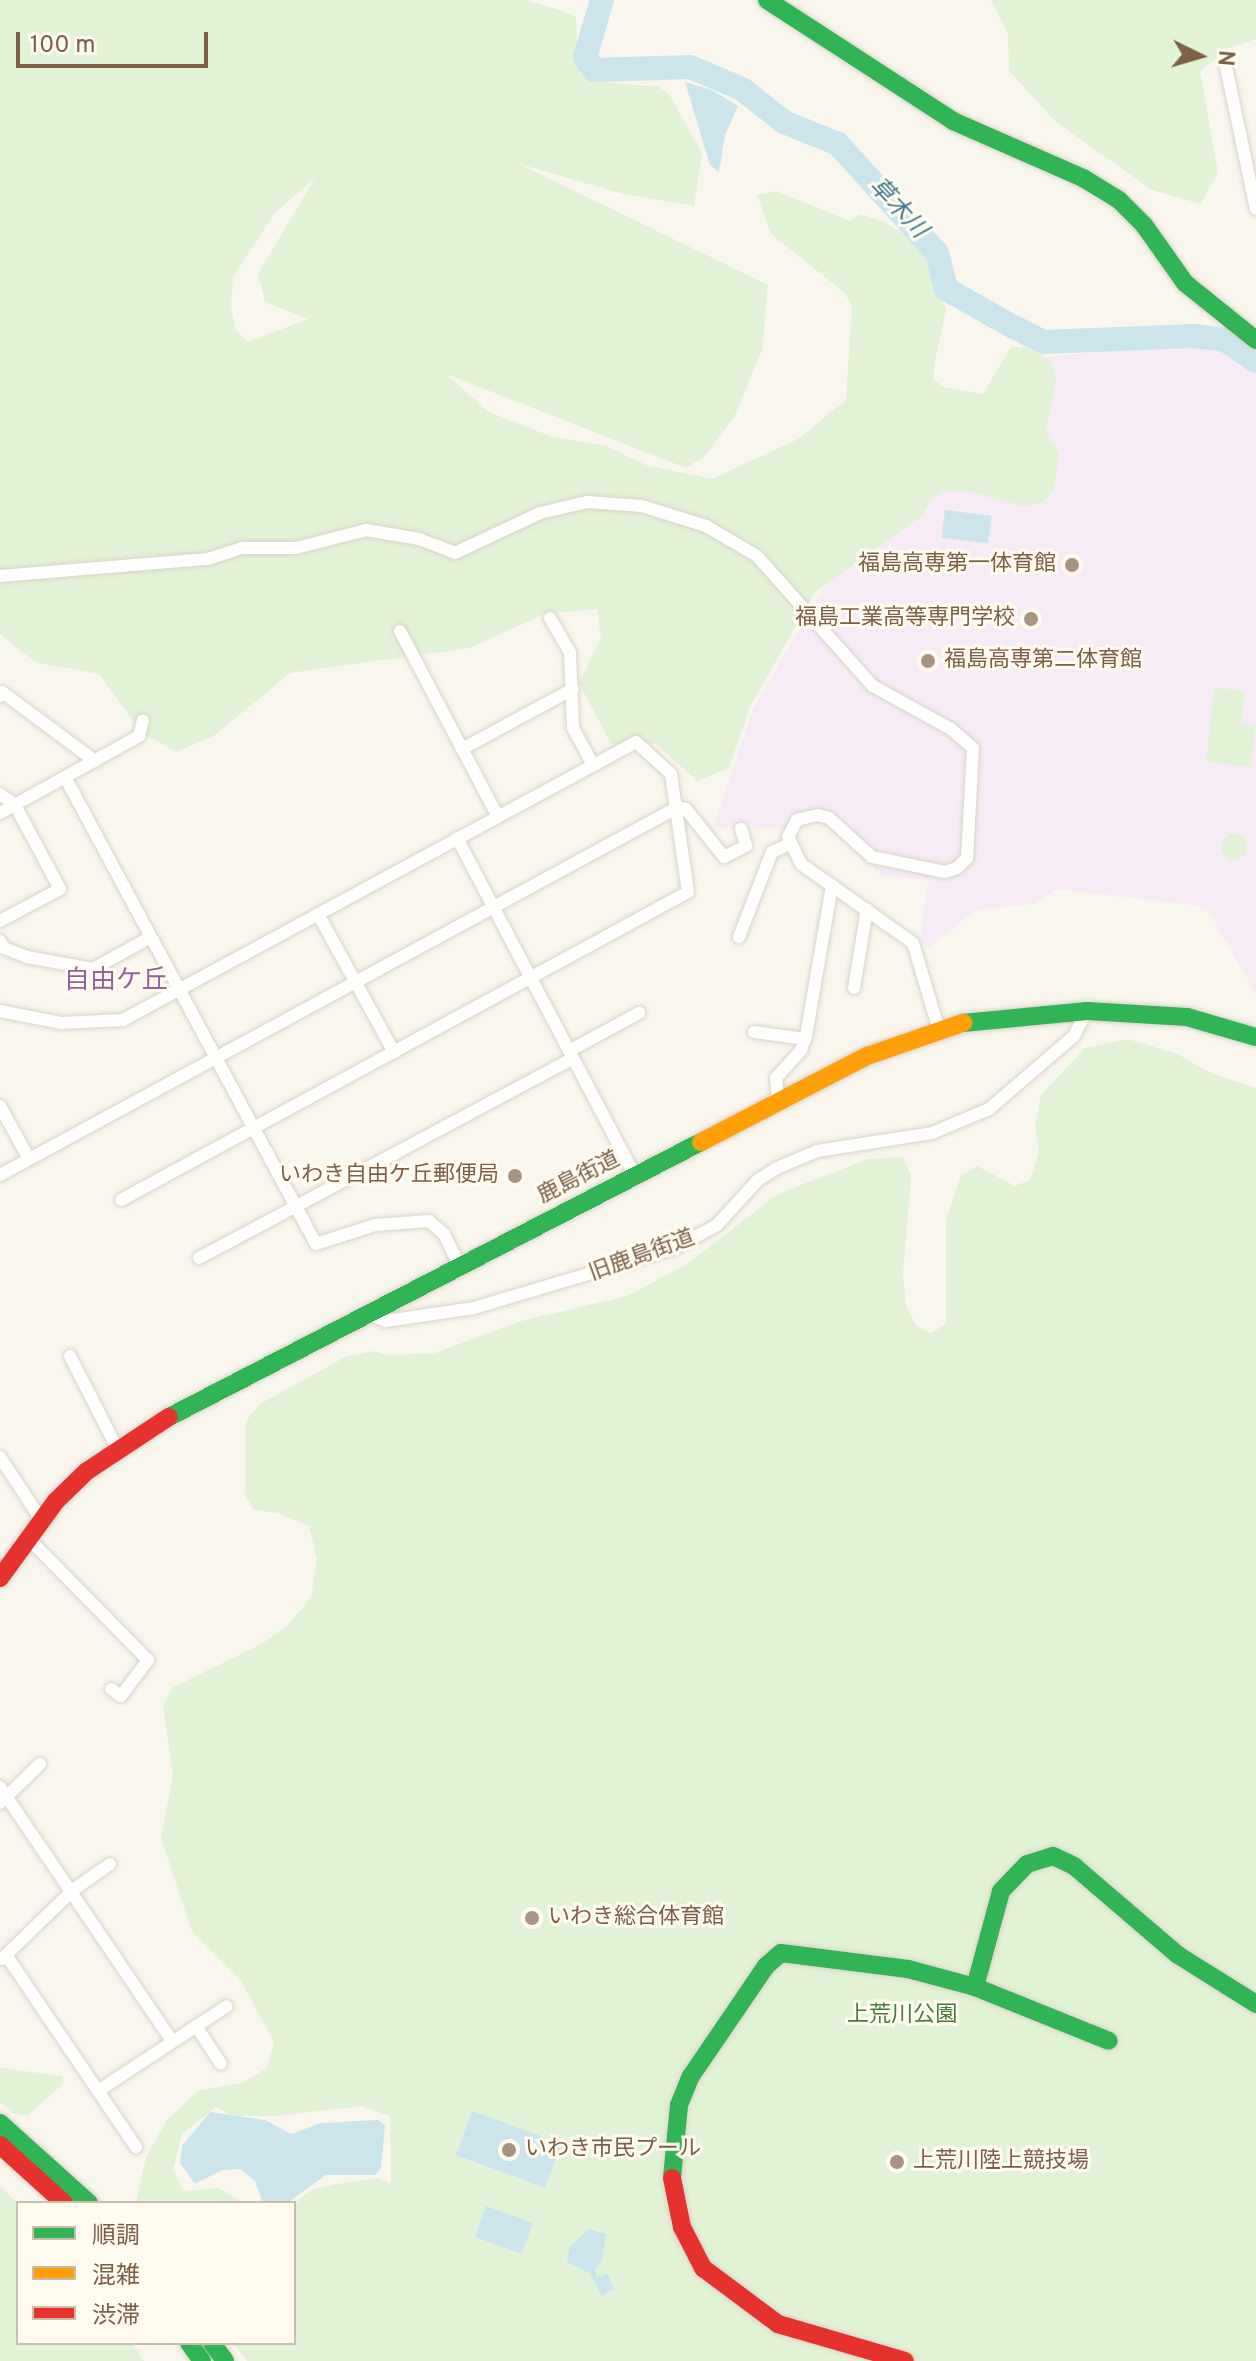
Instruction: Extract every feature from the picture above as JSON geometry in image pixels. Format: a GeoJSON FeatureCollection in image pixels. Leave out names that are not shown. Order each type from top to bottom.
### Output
{"type":"FeatureCollection","features":[{"type":"Feature","properties":{"kind":"main road"},"geometry":{"type":"LineString","coordinates":[[767,0],[966,128],[1083,178],[1119,200],[1144,225],[1185,283],[1220,316],[1256,340]]}},
{"type":"Feature","properties":{"kind":"main road","name":"鹿島街道"},"geometry":{"type":"LineString","coordinates":[[0,1578],[42,1521],[87,1471],[165,1419],[867,1056],[939,1030],[1087,1011],[1187,1017],[1256,1037]]}},
{"type":"Feature","properties":{"kind":"main road"},"geometry":{"type":"LineString","coordinates":[[975,1987],[1001,1891],[1027,1864],[1053,1856],[1074,1866],[1178,1955],[1256,2004]]}},
{"type":"Feature","properties":{"kind":"main road"},"geometry":{"type":"LineString","coordinates":[[905,2361],[778,2324],[716,2282],[682,2227],[670,2167],[673,2135],[691,2076],[766,1966],[781,1953],[820,1953],[975,1987],[1109,2041]]}},
{"type":"Feature","properties":{"kind":"main road"},"geometry":{"type":"LineString","coordinates":[[0,2123],[87,2201]]}},
{"type":"Feature","properties":{"kind":"main road"},"geometry":{"type":"LineString","coordinates":[[0,2145],[62,2201]]}},
{"type":"Feature","properties":{"kind":"street"},"geometry":{"type":"LineString","coordinates":[[1225,62],[1256,209]]}},
{"type":"Feature","properties":{"kind":"street"},"geometry":{"type":"LineString","coordinates":[[0,576],[208,559],[242,548],[296,548],[366,530],[403,535],[455,553],[540,513],[587,502],[642,506],[706,526],[757,556],[873,686],[951,729],[973,748],[967,858],[957,868],[945,872],[872,857],[829,818],[818,815],[797,820],[789,829],[788,845],[801,864],[913,943],[939,1030]]}},
{"type":"Feature","properties":{"kind":"street"},"geometry":{"type":"LineString","coordinates":[[550,618],[570,652],[573,728],[593,765]]}},
{"type":"Feature","properties":{"kind":"street"},"geometry":{"type":"LineString","coordinates":[[400,631],[498,817]]}},
{"type":"Feature","properties":{"kind":"street"},"geometry":{"type":"LineString","coordinates":[[462,749],[573,689]]}},
{"type":"Feature","properties":{"kind":"street"},"geometry":{"type":"LineString","coordinates":[[0,696],[2,692],[95,761]]}},
{"type":"Feature","properties":{"kind":"street"},"geometry":{"type":"LineString","coordinates":[[0,813],[139,736],[143,720]]}},
{"type":"Feature","properties":{"kind":"street"},"geometry":{"type":"LineString","coordinates":[[0,1011],[61,1023],[123,1020],[636,742],[671,774],[688,892],[121,1200]]}},
{"type":"Feature","properties":{"kind":"street"},"geometry":{"type":"LineString","coordinates":[[65,777],[316,1244],[375,1225],[429,1221],[444,1234],[459,1265]]}},
{"type":"Feature","properties":{"kind":"street"},"geometry":{"type":"LineString","coordinates":[[0,794],[15,805],[60,889],[0,921]]}},
{"type":"Feature","properties":{"kind":"street"},"geometry":{"type":"LineString","coordinates":[[0,1175],[678,807],[686,809],[724,857],[746,846],[741,829]]}},
{"type":"Feature","properties":{"kind":"street"},"geometry":{"type":"LineString","coordinates":[[457,838],[636,1177]]}},
{"type":"Feature","properties":{"kind":"street"},"geometry":{"type":"LineString","coordinates":[[739,937],[772,852],[788,845]]}},
{"type":"Feature","properties":{"kind":"street"},"geometry":{"type":"LineString","coordinates":[[778,1100],[776,1078],[805,1039],[832,885]]}},
{"type":"Feature","properties":{"kind":"street"},"geometry":{"type":"LineString","coordinates":[[854,988],[867,909]]}},
{"type":"Feature","properties":{"kind":"street"},"geometry":{"type":"LineString","coordinates":[[318,914],[394,1052]]}},
{"type":"Feature","properties":{"kind":"street"},"geometry":{"type":"LineString","coordinates":[[0,941],[4,948],[27,957],[93,969],[151,937]]}},
{"type":"Feature","properties":{"kind":"street","name":"旧鹿島街道"},"geometry":{"type":"LineString","coordinates":[[365,1313],[386,1321],[474,1308],[675,1248],[717,1225],[758,1180],[799,1158],[932,1133],[989,1109],[1074,1036],[1087,1011]]}},
{"type":"Feature","properties":{"kind":"street"},"geometry":{"type":"LineString","coordinates":[[199,1258],[571,1055],[639,1013]]}},
{"type":"Feature","properties":{"kind":"street"},"geometry":{"type":"LineString","coordinates":[[754,1032],[805,1039]]}},
{"type":"Feature","properties":{"kind":"street"},"geometry":{"type":"LineString","coordinates":[[0,1106],[29,1159]]}},
{"type":"Feature","properties":{"kind":"street"},"geometry":{"type":"LineString","coordinates":[[70,1356],[118,1450]]}},
{"type":"Feature","properties":{"kind":"street"},"geometry":{"type":"LineString","coordinates":[[0,1457],[42,1521]]}},
{"type":"Feature","properties":{"kind":"street"},"geometry":{"type":"LineString","coordinates":[[29,1539],[148,1660],[121,1696],[111,1689]]}},
{"type":"Feature","properties":{"kind":"street"},"geometry":{"type":"LineString","coordinates":[[40,1764],[3,1795],[73,1890],[172,2041]]}},
{"type":"Feature","properties":{"kind":"street"},"geometry":{"type":"LineString","coordinates":[[110,1864],[73,1890],[3,1958],[136,2147]]}},
{"type":"Feature","properties":{"kind":"street"},"geometry":{"type":"LineString","coordinates":[[98,2091],[227,2006]]}},
{"type":"Feature","properties":{"kind":"street"},"geometry":{"type":"LineString","coordinates":[[196,2026],[221,2064]]}},
{"type":"Feature","properties":{"kind":"shaded area","name":"福島工業高等専門学校"},"geometry":{"type":"Polygon","coordinates":[[[1194,340],[1222,346],[1256,368],[1256,994],[1206,907],[1058,889],[1033,904],[976,910],[929,948],[920,941],[928,880],[881,875],[825,825],[813,822],[797,829],[714,827],[753,709],[858,529],[1030,359],[1194,340]]]}},
{"type":"Feature","properties":{"kind":"green space"},"geometry":{"type":"Polygon","coordinates":[[[0,0],[525,0],[576,17],[577,50],[590,81],[659,87],[669,94],[702,153],[694,206],[623,194],[519,164],[768,285],[762,350],[735,415],[705,456],[686,468],[446,374],[489,412],[550,436],[606,446],[646,465],[712,479],[798,439],[846,400],[852,308],[845,293],[771,234],[757,195],[776,191],[850,221],[860,214],[885,222],[930,250],[946,310],[934,366],[934,380],[943,387],[983,394],[1011,347],[1026,347],[1051,361],[1056,379],[1046,432],[1059,454],[1054,490],[1044,501],[1026,507],[966,491],[942,492],[931,499],[922,516],[815,592],[750,707],[729,768],[697,781],[656,744],[611,744],[579,683],[601,638],[597,609],[544,614],[470,648],[290,673],[215,735],[176,752],[141,732],[99,674],[37,663],[0,634],[0,0]],[[315,178],[274,214],[233,277],[231,307],[236,330],[248,342],[308,319],[265,302],[258,274],[315,178]]]}},
{"type":"Feature","properties":{"kind":"green space"},"geometry":{"type":"Polygon","coordinates":[[[991,0],[1256,0],[1256,39],[1229,48],[1200,71],[1218,172],[1201,204],[1152,190],[1056,122],[1009,71],[1008,34],[991,0]]]}},
{"type":"Feature","properties":{"kind":"green space"},"geometry":{"type":"Polygon","coordinates":[[[1214,687],[1245,691],[1241,723],[1255,725],[1251,767],[1206,762],[1214,687]]]}},
{"type":"Feature","properties":{"kind":"green space"},"geometry":{"type":"Polygon","coordinates":[[[1234,834],[1243,838],[1247,847],[1243,856],[1234,860],[1225,856],[1221,847],[1225,838],[1234,834]]]}},
{"type":"Feature","properties":{"kind":"green space","name":"上荒川公園"},"geometry":{"type":"Polygon","coordinates":[[[1128,1039],[1177,1054],[1211,1073],[1256,1088],[1256,2361],[905,2361],[868,2351],[865,2361],[247,2361],[235,2345],[296,2345],[296,2202],[311,2190],[337,2184],[378,2178],[391,2184],[390,2116],[361,2106],[277,2116],[233,2116],[216,2107],[182,2134],[173,2169],[183,2191],[219,2188],[240,2201],[136,2201],[146,2157],[167,2120],[198,2091],[244,2082],[267,2068],[274,2042],[241,1981],[192,1932],[161,1838],[173,1776],[163,1706],[172,1688],[263,1643],[289,1624],[311,1597],[317,1560],[309,1526],[278,1513],[254,1510],[245,1495],[246,1421],[260,1404],[345,1357],[374,1351],[387,1355],[435,1353],[521,1321],[627,1296],[687,1264],[778,1194],[868,1159],[903,1157],[911,1176],[903,1275],[906,1305],[916,1326],[931,1333],[946,1324],[946,1219],[961,1176],[977,1166],[1015,1186],[1030,1180],[1039,1152],[1035,1127],[1041,1095],[1085,1048],[1128,1039]]]}},
{"type":"Feature","properties":{"kind":"green space"},"geometry":{"type":"Polygon","coordinates":[[[0,2068],[63,2076],[63,2084],[27,2116],[13,2113],[0,2102],[0,2068]]]}},
{"type":"Feature","properties":{"kind":"green space"},"geometry":{"type":"Polygon","coordinates":[[[0,2187],[16,2201],[16,2345],[133,2345],[144,2361],[0,2361],[0,2187]]]}},
{"type":"Feature","properties":{"kind":"water"},"geometry":{"type":"Polygon","coordinates":[[[685,82],[712,90],[738,106],[725,135],[719,172],[710,165],[685,82]]]}},
{"type":"Feature","properties":{"kind":"water"},"geometry":{"type":"Polygon","coordinates":[[[945,510],[992,516],[988,544],[942,538],[945,510]]]}},
{"type":"Feature","properties":{"kind":"water","name":"いわき市民プール"},"geometry":{"type":"Polygon","coordinates":[[[472,2111],[561,2143],[545,2188],[456,2155],[472,2111]]]}},
{"type":"Feature","properties":{"kind":"water"},"geometry":{"type":"Polygon","coordinates":[[[210,2112],[265,2120],[291,2134],[321,2123],[378,2120],[385,2125],[381,2168],[375,2175],[326,2175],[290,2201],[262,2201],[255,2181],[240,2169],[222,2170],[195,2184],[180,2163],[182,2146],[210,2112]]]}},
{"type":"Feature","properties":{"kind":"water"},"geometry":{"type":"Polygon","coordinates":[[[486,2206],[533,2223],[522,2254],[475,2237],[486,2206]]]}},
{"type":"Feature","properties":{"kind":"water"},"geometry":{"type":"Polygon","coordinates":[[[589,2229],[606,2234],[602,2261],[595,2270],[597,2277],[608,2274],[614,2289],[602,2296],[590,2274],[567,2262],[570,2246],[589,2229]]]}},
{"type":"Feature","properties":{"kind":"waterway","name":"草木川"},"geometry":{"type":"LineString","coordinates":[[602,0],[585,57],[594,70],[690,67],[742,89],[784,122],[838,144],[937,253],[946,289],[1012,326],[1044,342],[1194,336],[1225,340],[1256,361]]}},
{"type":"Feature","properties":{"kind":"traffic: fast"},"geometry":{"type":"LineString","coordinates":[[767,0],[953,121],[1083,178],[1119,200],[1144,225],[1185,283],[1256,340]]}},
{"type":"Feature","properties":{"kind":"traffic: fast"},"geometry":{"type":"LineString","coordinates":[[963,1023],[1087,1011],[1187,1017],[1256,1037]]}},
{"type":"Feature","properties":{"kind":"traffic: fast"},"geometry":{"type":"LineString","coordinates":[[169,1417],[701,1142]]}},
{"type":"Feature","properties":{"kind":"traffic: fast"},"geometry":{"type":"LineString","coordinates":[[975,1987],[1001,1891],[1027,1864],[1053,1856],[1074,1866],[1178,1955],[1256,2004]]}},
{"type":"Feature","properties":{"kind":"traffic: fast"},"geometry":{"type":"LineString","coordinates":[[672,2178],[679,2105],[691,2076],[766,1966],[781,1953],[908,1969],[975,1987],[1109,2041]]}},
{"type":"Feature","properties":{"kind":"traffic: fast"},"geometry":{"type":"LineString","coordinates":[[0,2123],[87,2201]]}},
{"type":"Feature","properties":{"kind":"traffic: fast"},"geometry":{"type":"LineString","coordinates":[[190,2345],[202,2361]]}},
{"type":"Feature","properties":{"kind":"traffic: fast"},"geometry":{"type":"LineString","coordinates":[[213,2345],[225,2361]]}},
{"type":"Feature","properties":{"kind":"traffic: slow"},"geometry":{"type":"LineString","coordinates":[[701,1142],[867,1056],[963,1023]]}},
{"type":"Feature","properties":{"kind":"traffic: jam"},"geometry":{"type":"LineString","coordinates":[[0,1578],[56,1501],[87,1471],[169,1417]]}},
{"type":"Feature","properties":{"kind":"traffic: jam"},"geometry":{"type":"LineString","coordinates":[[0,2145],[62,2201]]}},
{"type":"Feature","properties":{"kind":"traffic: jam"},"geometry":{"type":"LineString","coordinates":[[672,2178],[682,2227],[703,2268],[778,2324],[905,2361]]}},
{"type":"Feature","properties":{"kind":"place","name":"福島高専第一体育館"},"geometry":{"type":"Point","coordinates":[1072,565]}},
{"type":"Feature","properties":{"kind":"place","name":"福島工業高等専門学校"},"geometry":{"type":"Point","coordinates":[1031,619]}},
{"type":"Feature","properties":{"kind":"place","name":"福島高専第二体育館"},"geometry":{"type":"Point","coordinates":[928,661]}},
{"type":"Feature","properties":{"kind":"place","name":"いわき自由ケ丘郵便局"},"geometry":{"type":"Point","coordinates":[515,1176]}},
{"type":"Feature","properties":{"kind":"place","name":"いわき総合体育館"},"geometry":{"type":"Point","coordinates":[532,1918]}},
{"type":"Feature","properties":{"kind":"place","name":"いわき市民プール"},"geometry":{"type":"Point","coordinates":[509,2150]}},
{"type":"Feature","properties":{"kind":"place","name":"上荒川陸上競技場"},"geometry":{"type":"Point","coordinates":[897,2162]}},
{"type":"Feature","properties":{"kind":"district","name":"自由ケ丘"},"geometry":{"type":"Point","coordinates":[116,982]}}]}
